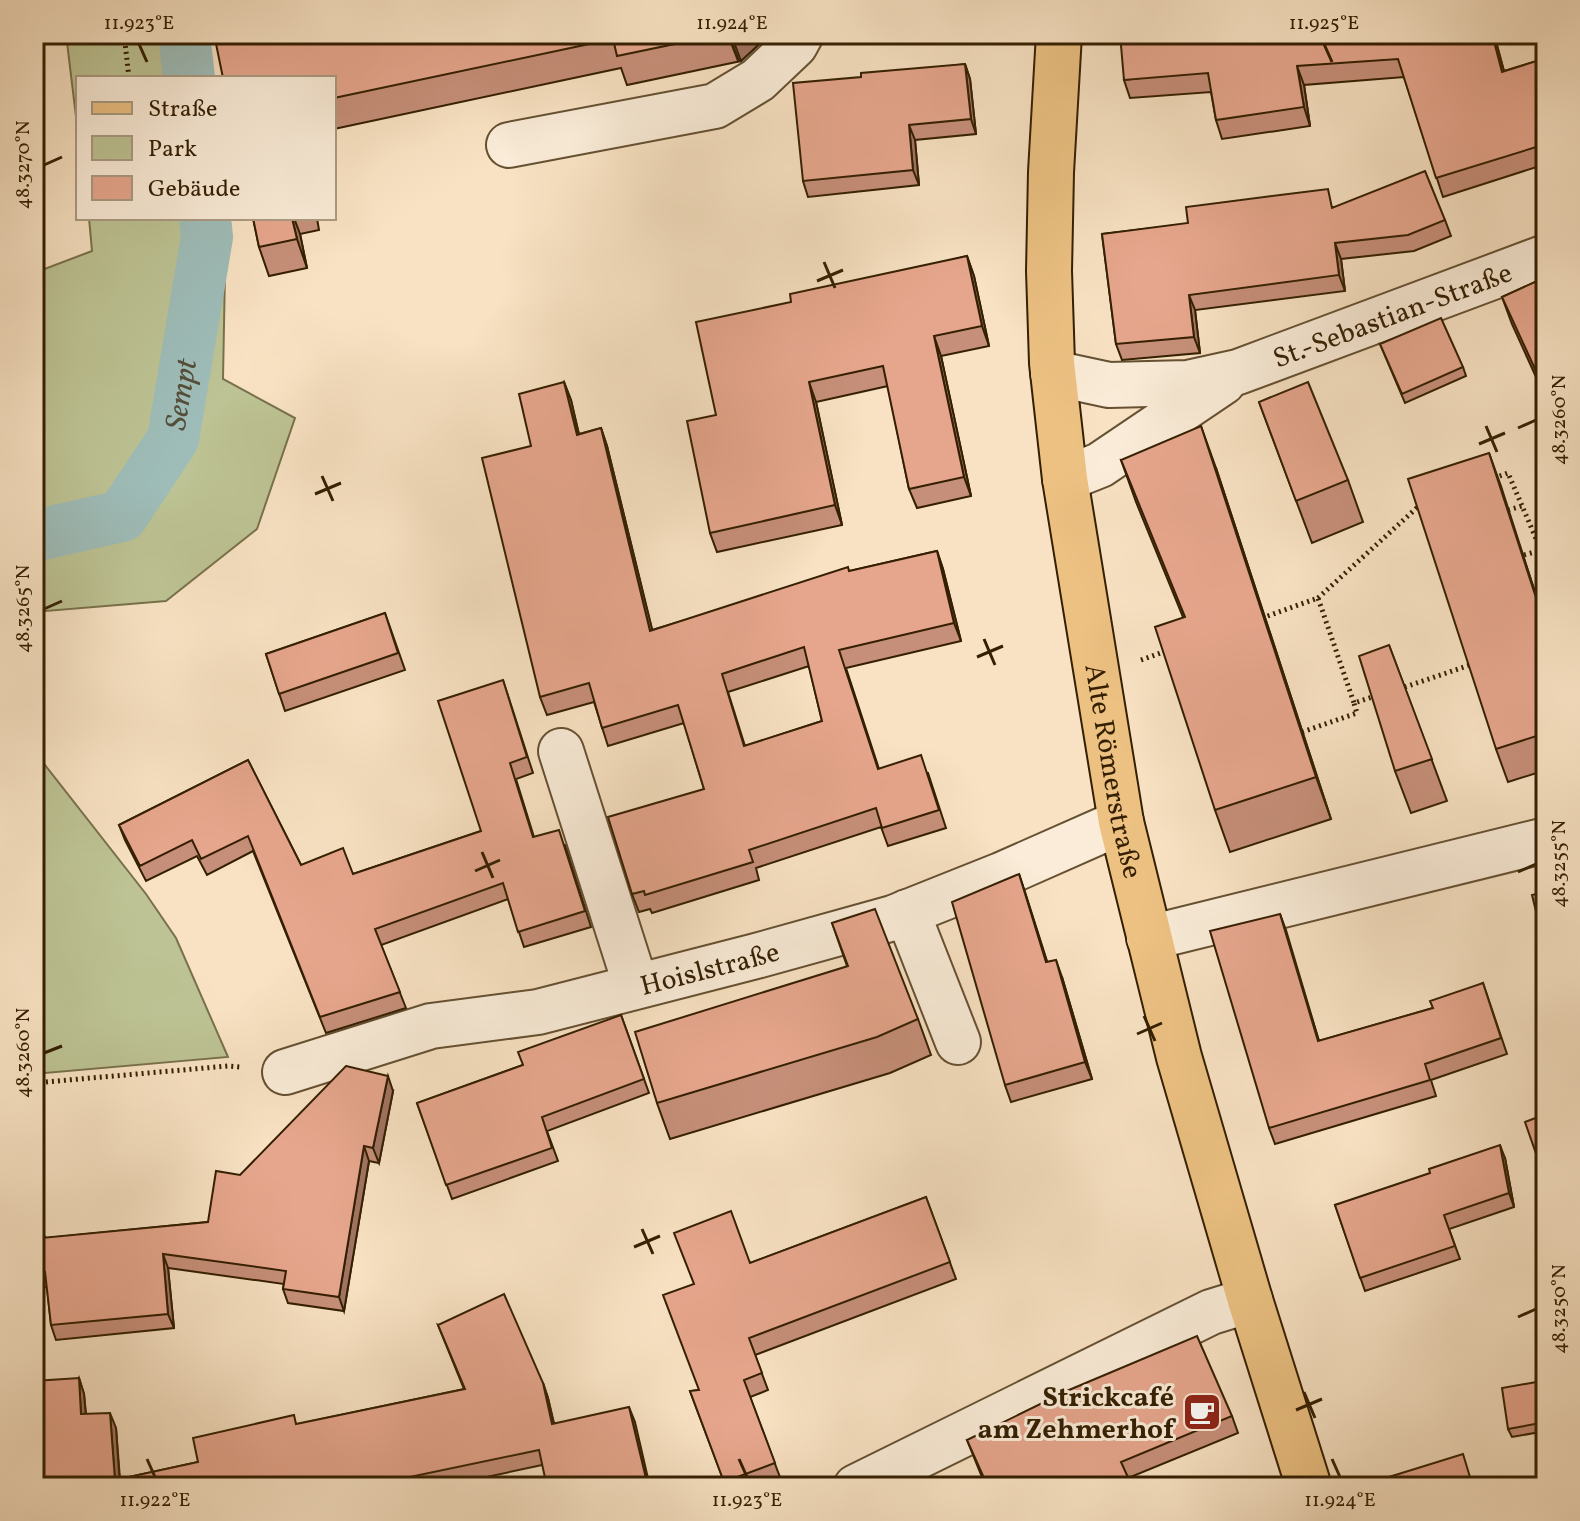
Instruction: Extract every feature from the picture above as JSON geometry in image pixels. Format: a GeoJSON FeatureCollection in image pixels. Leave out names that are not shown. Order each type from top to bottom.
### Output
{"type":"FeatureCollection","features":[{"type":"Feature","properties":{"kind":"main road","name":"Alte Römerstraße"},"geometry":{"type":"LineString","coordinates":[[1059,34],[1049,271],[1053,373],[1065,479],[1121,822],[1179,1057],[1309,1487]]}},
{"type":"Feature","properties":{"kind":"street"},"geometry":{"type":"LineString","coordinates":[[509,145],[715,106],[758,80],[795,45],[801,34]]}},
{"type":"Feature","properties":{"kind":"street","name":"St.-Sebastian-Straße"},"geometry":{"type":"LineString","coordinates":[[1053,373],[1109,385],[1188,383],[1238,372],[1546,257]]}},
{"type":"Feature","properties":{"kind":"street","name":"St.-Sebastian-Straße"},"geometry":{"type":"LineString","coordinates":[[1065,479],[1100,465],[1238,372]]}},
{"type":"Feature","properties":{"kind":"street"},"geometry":{"type":"LineString","coordinates":[[561,751],[636,986]]}},
{"type":"Feature","properties":{"kind":"street","name":"Hoislstraße"},"geometry":{"type":"LineString","coordinates":[[285,1072],[431,1026],[538,1012],[756,956],[907,912],[1121,822]]}},
{"type":"Feature","properties":{"kind":"street"},"geometry":{"type":"LineString","coordinates":[[1149,938],[1546,840]]}},
{"type":"Feature","properties":{"kind":"street"},"geometry":{"type":"LineString","coordinates":[[907,912],[958,1042]]}},
{"type":"Feature","properties":{"kind":"street"},"geometry":{"type":"LineString","coordinates":[[856,1487],[1211,1312],[1250,1300]]}},
{"type":"Feature","properties":{"kind":"path"},"geometry":{"type":"LineString","coordinates":[[124,34],[129,76]]}},
{"type":"Feature","properties":{"kind":"path"},"geometry":{"type":"LineString","coordinates":[[1481,482],[1508,473],[1546,562]]}},
{"type":"Feature","properties":{"kind":"path"},"geometry":{"type":"LineString","coordinates":[[1260,618],[1318,598],[1426,499]]}},
{"type":"Feature","properties":{"kind":"path"},"geometry":{"type":"LineString","coordinates":[[1508,510],[1522,506]]}},
{"type":"Feature","properties":{"kind":"path"},"geometry":{"type":"LineString","coordinates":[[1524,555],[1541,550]]}},
{"type":"Feature","properties":{"kind":"path"},"geometry":{"type":"LineString","coordinates":[[1538,599],[1546,596]]}},
{"type":"Feature","properties":{"kind":"path"},"geometry":{"type":"LineString","coordinates":[[1302,732],[1357,713],[1318,598]]}},
{"type":"Feature","properties":{"kind":"path"},"geometry":{"type":"LineString","coordinates":[[1131,663],[1174,648]]}},
{"type":"Feature","properties":{"kind":"path"},"geometry":{"type":"LineString","coordinates":[[1398,689],[1486,660]]}},
{"type":"Feature","properties":{"kind":"path"},"geometry":{"type":"LineString","coordinates":[[1354,703],[1383,694]]}},
{"type":"Feature","properties":{"kind":"path"},"geometry":{"type":"LineString","coordinates":[[34,1083],[228,1066],[285,1072]]}},
{"type":"Feature","properties":{"kind":"green space"},"geometry":{"type":"Polygon","coordinates":[[[66,34],[202,34],[208,76],[76,76],[76,116],[66,34]]]}},
{"type":"Feature","properties":{"kind":"green space"},"geometry":{"type":"Polygon","coordinates":[[[89,220],[226,220],[223,379],[295,418],[257,529],[166,601],[34,612],[34,273],[92,251],[89,220]]]}},
{"type":"Feature","properties":{"kind":"green space"},"geometry":{"type":"Polygon","coordinates":[[[34,751],[146,894],[176,938],[228,1057],[34,1074],[34,751]]]}},
{"type":"Feature","properties":{"kind":"building"},"geometry":{"type":"Polygon","coordinates":[[[214,34],[723,34],[617,56],[613,39],[336,98],[336,76],[223,76],[214,34]]]}},
{"type":"Feature","properties":{"kind":"building"},"geometry":{"type":"Polygon","coordinates":[[[1120,34],[1492,34],[1502,72],[1546,58],[1546,144],[1436,178],[1398,59],[1297,66],[1304,107],[1216,120],[1208,73],[1124,80],[1120,34]]]}},
{"type":"Feature","properties":{"kind":"building"},"geometry":{"type":"Polygon","coordinates":[[[965,64],[971,119],[909,125],[913,170],[803,181],[793,83],[861,77],[861,73],[965,64]]]}},
{"type":"Feature","properties":{"kind":"building"},"geometry":{"type":"Polygon","coordinates":[[[1425,171],[1445,220],[1408,235],[1335,243],[1339,275],[1189,295],[1194,337],[1116,344],[1102,234],[1188,223],[1186,207],[1328,189],[1332,208],[1425,171]]]}},
{"type":"Feature","properties":{"kind":"building"},"geometry":{"type":"Polygon","coordinates":[[[253,220],[292,220],[297,239],[259,247],[253,220]]]}},
{"type":"Feature","properties":{"kind":"building"},"geometry":{"type":"Polygon","coordinates":[[[967,256],[982,326],[934,336],[964,477],[909,489],[883,366],[809,382],[835,505],[710,533],[687,421],[716,415],[696,322],[791,302],[790,294],[967,256]]]}},
{"type":"Feature","properties":{"kind":"building"},"geometry":{"type":"Polygon","coordinates":[[[1546,277],[1546,393],[1502,297],[1546,277]]]}},
{"type":"Feature","properties":{"kind":"building"},"geometry":{"type":"Polygon","coordinates":[[[1441,318],[1463,367],[1402,394],[1380,344],[1441,318]]]}},
{"type":"Feature","properties":{"kind":"building"},"geometry":{"type":"Polygon","coordinates":[[[564,382],[577,435],[601,428],[650,631],[848,567],[849,571],[937,551],[954,623],[839,650],[878,769],[921,755],[939,810],[882,828],[876,808],[749,850],[753,862],[645,895],[644,891],[632,894],[608,817],[704,789],[678,705],[602,728],[589,683],[540,697],[482,458],[531,446],[519,394],[564,382]],[[804,647],[722,674],[744,746],[822,721],[804,647]]]}},
{"type":"Feature","properties":{"kind":"building"},"geometry":{"type":"Polygon","coordinates":[[[1308,382],[1348,480],[1296,501],[1259,402],[1308,382]]]}},
{"type":"Feature","properties":{"kind":"building"},"geometry":{"type":"Polygon","coordinates":[[[1201,426],[1316,777],[1215,810],[1155,627],[1185,617],[1121,460],[1201,426]]]}},
{"type":"Feature","properties":{"kind":"building"},"geometry":{"type":"Polygon","coordinates":[[[1489,453],[1542,616],[1546,615],[1546,733],[1496,749],[1408,479],[1489,453]]]}},
{"type":"Feature","properties":{"kind":"building"},"geometry":{"type":"Polygon","coordinates":[[[385,613],[398,653],[279,694],[266,654],[385,613]]]}},
{"type":"Feature","properties":{"kind":"building"},"geometry":{"type":"Polygon","coordinates":[[[1389,645],[1432,759],[1395,771],[1359,656],[1389,645]]]}},
{"type":"Feature","properties":{"kind":"building"},"geometry":{"type":"Polygon","coordinates":[[[503,680],[527,757],[510,763],[533,837],[559,830],[585,911],[518,932],[503,883],[375,929],[400,992],[320,1017],[248,836],[201,859],[192,840],[140,866],[119,825],[248,760],[301,865],[343,848],[353,874],[481,831],[438,701],[503,680]]]}},
{"type":"Feature","properties":{"kind":"building"},"geometry":{"type":"Polygon","coordinates":[[[1019,874],[1046,962],[1056,960],[1085,1062],[1005,1085],[952,902],[1019,874]]]}},
{"type":"Feature","properties":{"kind":"building"},"geometry":{"type":"Polygon","coordinates":[[[1546,892],[1546,947],[1545,948],[1532,895],[1546,892]]]}},
{"type":"Feature","properties":{"kind":"building"},"geometry":{"type":"Polygon","coordinates":[[[875,909],[918,1019],[877,1037],[657,1103],[635,1032],[848,966],[832,923],[875,909]]]}},
{"type":"Feature","properties":{"kind":"building"},"geometry":{"type":"Polygon","coordinates":[[[1280,914],[1318,1041],[1433,1008],[1430,1001],[1483,983],[1501,1038],[1425,1064],[1430,1080],[1269,1128],[1210,931],[1280,914]]]}},
{"type":"Feature","properties":{"kind":"building"},"geometry":{"type":"Polygon","coordinates":[[[621,1015],[644,1079],[542,1117],[552,1148],[446,1185],[417,1103],[523,1065],[518,1052],[621,1015]]]}},
{"type":"Feature","properties":{"kind":"building"},"geometry":{"type":"Polygon","coordinates":[[[346,1066],[388,1076],[373,1148],[364,1146],[339,1297],[283,1289],[286,1271],[163,1254],[168,1314],[51,1325],[45,1272],[34,1274],[34,1224],[41,1224],[42,1238],[208,1222],[216,1171],[240,1175],[346,1066]]]}},
{"type":"Feature","properties":{"kind":"building"},"geometry":{"type":"Polygon","coordinates":[[[1546,1114],[1546,1167],[1545,1163],[1540,1165],[1525,1122],[1546,1114]]]}},
{"type":"Feature","properties":{"kind":"building"},"geometry":{"type":"Polygon","coordinates":[[[1500,1145],[1509,1193],[1444,1215],[1455,1246],[1360,1278],[1335,1205],[1500,1145]]]}},
{"type":"Feature","properties":{"kind":"building"},"geometry":{"type":"Polygon","coordinates":[[[926,1197],[950,1262],[749,1338],[762,1373],[744,1380],[775,1463],[724,1482],[690,1391],[699,1390],[663,1295],[694,1284],[674,1233],[731,1211],[750,1263],[926,1197]]]}},
{"type":"Feature","properties":{"kind":"building"},"geometry":{"type":"Polygon","coordinates":[[[504,1294],[543,1383],[552,1424],[629,1407],[648,1487],[547,1487],[539,1450],[362,1487],[34,1487],[34,1381],[79,1378],[81,1414],[110,1413],[115,1480],[198,1462],[193,1438],[294,1415],[296,1424],[465,1389],[438,1325],[504,1294]]]}},
{"type":"Feature","properties":{"kind":"building"},"geometry":{"type":"Polygon","coordinates":[[[1197,1336],[1232,1416],[1121,1462],[1131,1484],[1125,1487],[988,1487],[967,1440],[1069,1390],[1197,1336]]]}},
{"type":"Feature","properties":{"kind":"building"},"geometry":{"type":"Polygon","coordinates":[[[1542,1381],[1546,1422],[1508,1429],[1502,1388],[1542,1381]]]}},
{"type":"Feature","properties":{"kind":"building"},"geometry":{"type":"Polygon","coordinates":[[[1463,1454],[1473,1487],[1392,1487],[1389,1477],[1463,1454]]]}},
{"type":"Feature","properties":{"kind":"waterway","name":"Sempt"},"geometry":{"type":"LineString","coordinates":[[184,34],[189,76]]}},
{"type":"Feature","properties":{"kind":"waterway","name":"Sempt"},"geometry":{"type":"LineString","coordinates":[[34,536],[122,516],[173,439],[207,237],[205,220]]}},
{"type":"Feature","properties":{"kind":"place","name":"Strickcafé am Zehmerhof"},"geometry":{"type":"Point","coordinates":[1202,1412]}}]}
